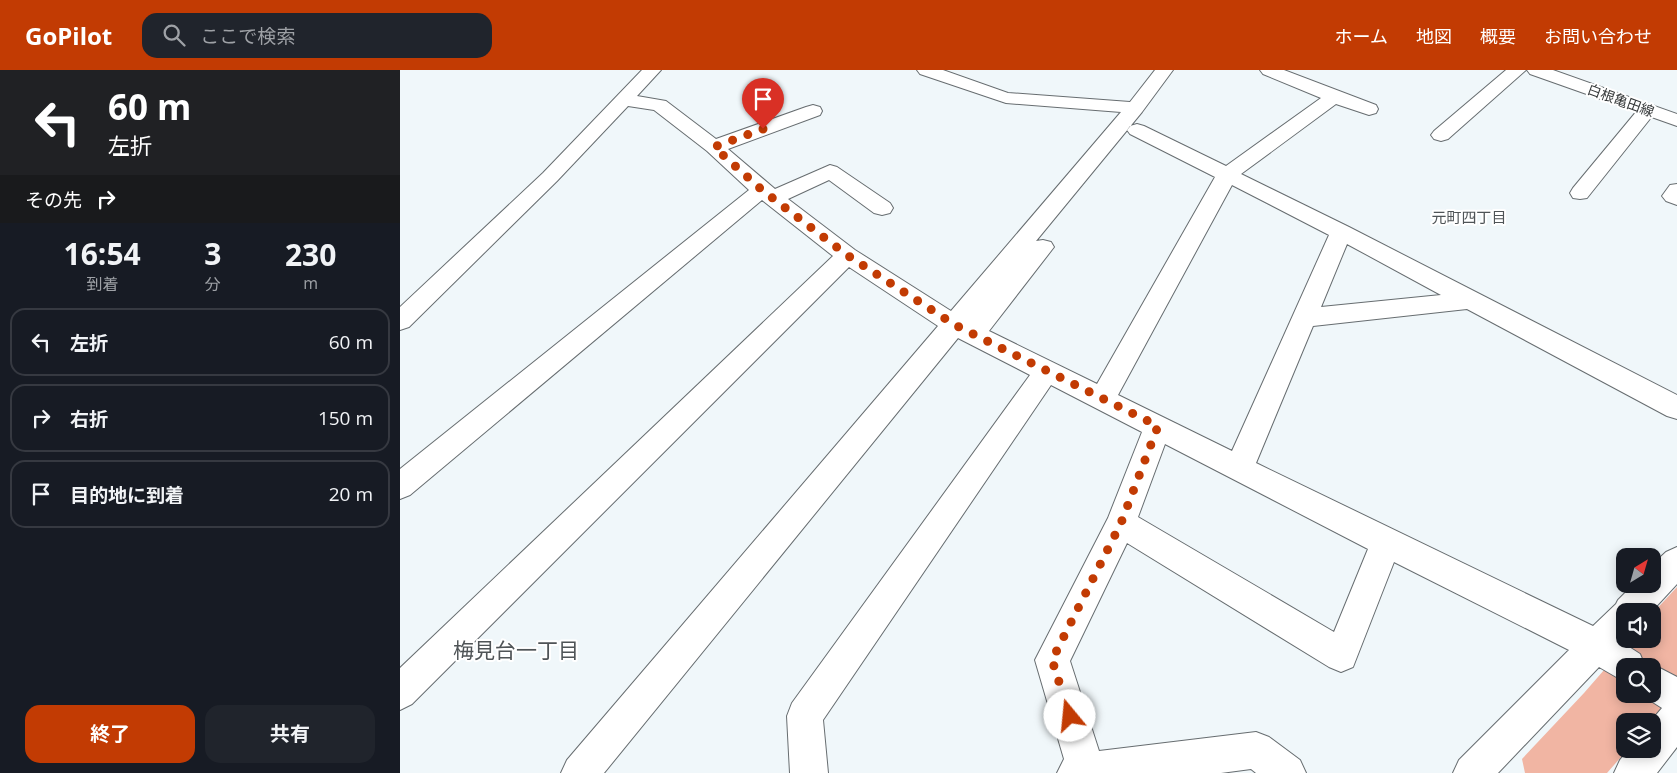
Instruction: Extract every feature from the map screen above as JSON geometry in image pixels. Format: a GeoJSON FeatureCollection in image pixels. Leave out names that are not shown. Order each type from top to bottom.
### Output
{"type":"FeatureCollection","features":[{"type":"Feature","properties":{"kind":"street"},"geometry":{"type":"LineString","coordinates":[[400,321],[550,178],[648,70]]}},
{"type":"Feature","properties":{"kind":"street"},"geometry":{"type":"LineString","coordinates":[[926,70],[1006,98],[1135,108]]}},
{"type":"Feature","properties":{"kind":"street"},"geometry":{"type":"LineString","coordinates":[[964,330],[1164,70]]}},
{"type":"Feature","properties":{"kind":"street"},"geometry":{"type":"LineString","coordinates":[[580,773],[1137,130],[1184,70]]}},
{"type":"Feature","properties":{"kind":"street"},"geometry":{"type":"LineString","coordinates":[[1269,70],[1334,97],[1369,109]]}},
{"type":"Feature","properties":{"kind":"street"},"geometry":{"type":"LineString","coordinates":[[1441,135],[1517,70]]}},
{"type":"Feature","properties":{"kind":"street","name":"白根亀田線"},"geometry":{"type":"LineString","coordinates":[[1536,70],[1677,120]]}},
{"type":"Feature","properties":{"kind":"street"},"geometry":{"type":"LineString","coordinates":[[1102,399],[1227,175],[1334,97]]}},
{"type":"Feature","properties":{"kind":"street"},"geometry":{"type":"LineString","coordinates":[[622,100],[659,106],[714,147],[768,194],[847,255],[964,330],[1158,426],[1386,543],[1597,646],[1616,658]]}},
{"type":"Feature","properties":{"kind":"street"},"geometry":{"type":"LineString","coordinates":[[1580,193],[1648,110]]}},
{"type":"Feature","properties":{"kind":"street"},"geometry":{"type":"LineString","coordinates":[[714,147],[813,111]]}},
{"type":"Feature","properties":{"kind":"street"},"geometry":{"type":"LineString","coordinates":[[1137,130],[1341,232],[1677,408]]}},
{"type":"Feature","properties":{"kind":"street"},"geometry":{"type":"LineString","coordinates":[[400,486],[768,194],[830,171],[882,208]]}},
{"type":"Feature","properties":{"kind":"street"},"geometry":{"type":"LineString","coordinates":[[1677,190],[1673,196],[1677,198]]}},
{"type":"Feature","properties":{"kind":"street"},"geometry":{"type":"LineString","coordinates":[[1239,468],[1341,232]]}},
{"type":"Feature","properties":{"kind":"street"},"geometry":{"type":"LineString","coordinates":[[400,692],[847,255]]}},
{"type":"Feature","properties":{"kind":"street"},"geometry":{"type":"LineString","coordinates":[[1304,318],[1470,300]]}},
{"type":"Feature","properties":{"kind":"street"},"geometry":{"type":"LineString","coordinates":[[809,773],[805,716],[1046,372]]}},
{"type":"Feature","properties":{"kind":"street"},"geometry":{"type":"LineString","coordinates":[[1158,426],[1121,523],[1052,660],[1081,772],[1256,750],[1287,773]]}},
{"type":"Feature","properties":{"kind":"street"},"geometry":{"type":"LineString","coordinates":[[1121,523],[1341,656],[1386,543]]}},
{"type":"Feature","properties":{"kind":"street"},"geometry":{"type":"LineString","coordinates":[[1638,603],[1677,562]]}},
{"type":"Feature","properties":{"kind":"street"},"geometry":{"type":"LineString","coordinates":[[1472,773],[1616,626]]}},
{"type":"Feature","properties":{"kind":"street"},"geometry":{"type":"LineString","coordinates":[[1661,687],[1677,697]]}},
{"type":"Feature","properties":{"kind":"street"},"geometry":{"type":"LineString","coordinates":[[1661,738],[1677,718]]}},
{"type":"Feature","properties":{"kind":"street"},"geometry":{"type":"LineString","coordinates":[[1633,773],[1645,758]]}},
{"type":"Feature","properties":{"kind":"shaded area"},"geometry":{"type":"Polygon","coordinates":[[[1677,587],[1677,688],[1657,713],[1616,713],[1616,758],[1620,758],[1607,773],[1525,773],[1522,759],[1623,648],[1661,648],[1661,604],[1677,587]]]}},
{"type":"Feature","properties":{"kind":"district","name":"元町四丁目"},"geometry":{"type":"Point","coordinates":[1469,217]}},
{"type":"Feature","properties":{"kind":"district","name":"梅見台一丁目"},"geometry":{"type":"Point","coordinates":[516,650]}},
{"type":"Feature","properties":{"kind":"route"},"geometry":{"type":"LineString","coordinates":[[763,129],[714,147],[762,190],[847,255],[955,325],[1046,372],[1158,426],[1121,523],[1052,660],[1070,716]]}}]}
